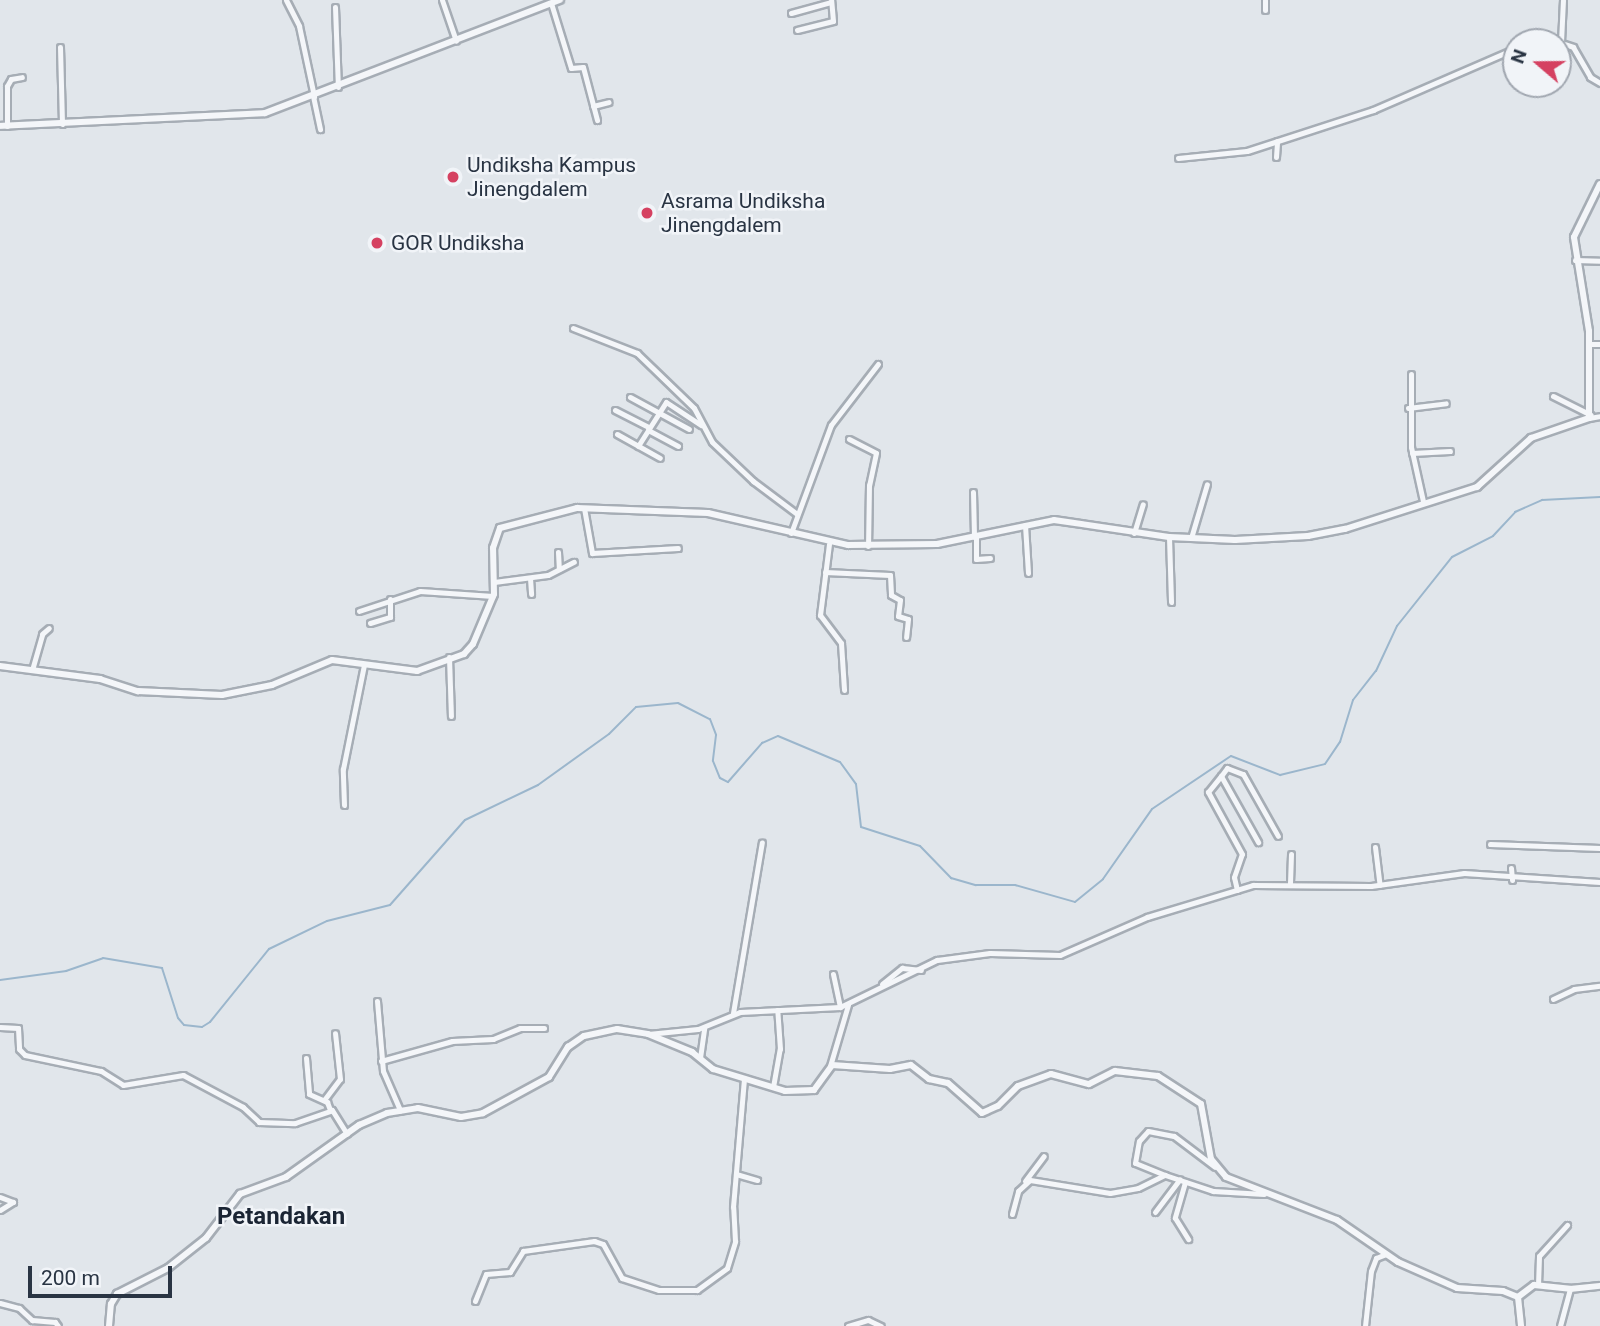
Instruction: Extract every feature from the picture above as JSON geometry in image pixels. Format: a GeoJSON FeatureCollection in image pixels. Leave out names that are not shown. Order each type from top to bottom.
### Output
{"type":"FeatureCollection","features":[{"type":"Feature","properties":{"kind":"street"},"geometry":{"type":"LineString","coordinates":[[286,0],[299,26],[320,129]]}},
{"type":"Feature","properties":{"kind":"street"},"geometry":{"type":"LineString","coordinates":[[442,0],[456,41]]}},
{"type":"Feature","properties":{"kind":"street"},"geometry":{"type":"LineString","coordinates":[[22,77],[11,79],[7,86],[4,126],[258,114],[338,87],[560,0]]}},
{"type":"Feature","properties":{"kind":"street"},"geometry":{"type":"LineString","coordinates":[[1265,0],[1265,10]]}},
{"type":"Feature","properties":{"kind":"street"},"geometry":{"type":"LineString","coordinates":[[791,13],[831,1],[833,22],[797,30]]}},
{"type":"Feature","properties":{"kind":"street"},"geometry":{"type":"LineString","coordinates":[[1552,5],[1563,2],[1560,28]]}},
{"type":"Feature","properties":{"kind":"street"},"geometry":{"type":"LineString","coordinates":[[551,3],[571,68],[583,66],[597,120]]}},
{"type":"Feature","properties":{"kind":"street"},"geometry":{"type":"LineString","coordinates":[[335,7],[338,87]]}},
{"type":"Feature","properties":{"kind":"street"},"geometry":{"type":"LineString","coordinates":[[60,47],[62,124]]}},
{"type":"Feature","properties":{"kind":"street"},"geometry":{"type":"LineString","coordinates":[[1572,47],[1590,77],[1600,83]]}},
{"type":"Feature","properties":{"kind":"street"},"geometry":{"type":"LineString","coordinates":[[1178,158],[1247,151],[1373,110],[1502,54]]}},
{"type":"Feature","properties":{"kind":"street"},"geometry":{"type":"LineString","coordinates":[[593,106],[609,102]]}},
{"type":"Feature","properties":{"kind":"street"},"geometry":{"type":"LineString","coordinates":[[1276,158],[1277,141]]}},
{"type":"Feature","properties":{"kind":"street"},"geometry":{"type":"LineString","coordinates":[[1590,417],[1590,344],[1575,260],[1575,232],[1600,184]]}},
{"type":"Feature","properties":{"kind":"street"},"geometry":{"type":"LineString","coordinates":[[1575,260],[1600,261]]}},
{"type":"Feature","properties":{"kind":"street"},"geometry":{"type":"LineString","coordinates":[[573,328],[632,349],[694,408],[703,428]]}},
{"type":"Feature","properties":{"kind":"street"},"geometry":{"type":"LineString","coordinates":[[1590,344],[1600,344]]}},
{"type":"Feature","properties":{"kind":"street"},"geometry":{"type":"LineString","coordinates":[[791,533],[831,425],[878,364]]}},
{"type":"Feature","properties":{"kind":"street"},"geometry":{"type":"LineString","coordinates":[[1410,374],[1408,408],[1412,453],[1423,501]]}},
{"type":"Feature","properties":{"kind":"street"},"geometry":{"type":"LineString","coordinates":[[1553,396],[1590,417]]}},
{"type":"Feature","properties":{"kind":"street"},"geometry":{"type":"LineString","coordinates":[[630,397],[689,429]]}},
{"type":"Feature","properties":{"kind":"street"},"geometry":{"type":"LineString","coordinates":[[638,446],[658,413],[669,402],[703,428],[752,481],[797,514]]}},
{"type":"Feature","properties":{"kind":"street"},"geometry":{"type":"LineString","coordinates":[[1408,408],[1446,403]]}},
{"type":"Feature","properties":{"kind":"street"},"geometry":{"type":"LineString","coordinates":[[615,410],[678,446]]}},
{"type":"Feature","properties":{"kind":"street"},"geometry":{"type":"LineString","coordinates":[[0,666],[100,679],[138,691],[222,695],[281,682],[328,661],[411,672],[471,647],[494,596],[493,548],[501,527],[584,508],[708,513],[829,544],[948,542],[1025,524],[1070,520],[1169,537],[1251,540],[1325,534],[1483,484],[1531,438],[1600,415]]}},
{"type":"Feature","properties":{"kind":"street"},"geometry":{"type":"LineString","coordinates":[[617,434],[660,458]]}},
{"type":"Feature","properties":{"kind":"street"},"geometry":{"type":"LineString","coordinates":[[849,439],[876,453],[869,485],[868,545]]}},
{"type":"Feature","properties":{"kind":"street"},"geometry":{"type":"LineString","coordinates":[[1412,453],[1450,452]]}},
{"type":"Feature","properties":{"kind":"street"},"geometry":{"type":"LineString","coordinates":[[1192,538],[1207,484]]}},
{"type":"Feature","properties":{"kind":"street"},"geometry":{"type":"LineString","coordinates":[[973,492],[976,559],[990,558]]}},
{"type":"Feature","properties":{"kind":"street"},"geometry":{"type":"LineString","coordinates":[[1134,533],[1143,504]]}},
{"type":"Feature","properties":{"kind":"street"},"geometry":{"type":"LineString","coordinates":[[584,508],[592,553],[678,548]]}},
{"type":"Feature","properties":{"kind":"street"},"geometry":{"type":"LineString","coordinates":[[1025,524],[1028,573]]}},
{"type":"Feature","properties":{"kind":"street"},"geometry":{"type":"LineString","coordinates":[[946,533],[948,542]]}},
{"type":"Feature","properties":{"kind":"street"},"geometry":{"type":"LineString","coordinates":[[1169,537],[1171,602]]}},
{"type":"Feature","properties":{"kind":"street"},"geometry":{"type":"LineString","coordinates":[[829,544],[820,615],[841,643],[844,691]]}},
{"type":"Feature","properties":{"kind":"street"},"geometry":{"type":"LineString","coordinates":[[558,552],[559,569]]}},
{"type":"Feature","properties":{"kind":"street"},"geometry":{"type":"LineString","coordinates":[[494,582],[530,578],[574,562]]}},
{"type":"Feature","properties":{"kind":"street"},"geometry":{"type":"LineString","coordinates":[[825,572],[890,575],[891,595],[900,601],[898,615],[908,619],[906,637]]}},
{"type":"Feature","properties":{"kind":"street"},"geometry":{"type":"LineString","coordinates":[[530,578],[531,594]]}},
{"type":"Feature","properties":{"kind":"street"},"geometry":{"type":"LineString","coordinates":[[359,611],[420,591],[494,596]]}},
{"type":"Feature","properties":{"kind":"street"},"geometry":{"type":"LineString","coordinates":[[370,622],[390,616],[390,599]]}},
{"type":"Feature","properties":{"kind":"street"},"geometry":{"type":"LineString","coordinates":[[32,670],[42,634],[49,628]]}},
{"type":"Feature","properties":{"kind":"street"},"geometry":{"type":"LineString","coordinates":[[449,657],[451,716]]}},
{"type":"Feature","properties":{"kind":"street"},"geometry":{"type":"LineString","coordinates":[[344,805],[343,769],[364,665]]}},
{"type":"Feature","properties":{"kind":"street"},"geometry":{"type":"LineString","coordinates":[[1237,890],[1234,877],[1242,854],[1208,792],[1227,768],[1243,774],[1278,836]]}},
{"type":"Feature","properties":{"kind":"street"},"geometry":{"type":"LineString","coordinates":[[1221,776],[1258,842]]}},
{"type":"Feature","properties":{"kind":"street"},"geometry":{"type":"LineString","coordinates":[[733,1013],[762,842]]}},
{"type":"Feature","properties":{"kind":"street"},"geometry":{"type":"LineString","coordinates":[[1490,844],[1600,848]]}},
{"type":"Feature","properties":{"kind":"street"},"geometry":{"type":"LineString","coordinates":[[1375,847],[1380,885]]}},
{"type":"Feature","properties":{"kind":"street"},"geometry":{"type":"LineString","coordinates":[[1290,883],[1291,854]]}},
{"type":"Feature","properties":{"kind":"street"},"geometry":{"type":"LineString","coordinates":[[1511,868],[1513,880]]}},
{"type":"Feature","properties":{"kind":"street"},"geometry":{"type":"LineString","coordinates":[[109,1326],[111,1304],[117,1294],[168,1268],[206,1238],[240,1194],[286,1177],[347,1134],[400,1110],[418,1108],[461,1117],[484,1113],[549,1077],[568,1047],[584,1036],[617,1029],[648,1034],[704,1028],[733,1013],[840,1007],[937,960],[990,953],[1060,955],[1147,918],[1237,890],[1290,883],[1380,885],[1457,873],[1513,880],[1600,883]]}},
{"type":"Feature","properties":{"kind":"street"},"geometry":{"type":"LineString","coordinates":[[833,974],[840,1007]]}},
{"type":"Feature","properties":{"kind":"street"},"geometry":{"type":"LineString","coordinates":[[1553,999],[1574,989],[1600,986]]}},
{"type":"Feature","properties":{"kind":"street"},"geometry":{"type":"LineString","coordinates":[[377,1001],[381,1061],[400,1110]]}},
{"type":"Feature","properties":{"kind":"street"},"geometry":{"type":"LineString","coordinates":[[648,1034],[700,1058],[713,1069],[773,1087],[814,1090],[830,1066],[848,1004]]}},
{"type":"Feature","properties":{"kind":"street"},"geometry":{"type":"LineString","coordinates":[[773,1087],[780,1049],[777,1010]]}},
{"type":"Feature","properties":{"kind":"street"},"geometry":{"type":"LineString","coordinates":[[0,1027],[18,1028],[19,1049],[25,1055],[102,1071],[123,1085],[183,1075],[243,1107],[259,1122],[295,1123],[330,1110]]}},
{"type":"Feature","properties":{"kind":"street"},"geometry":{"type":"LineString","coordinates":[[381,1061],[452,1041],[493,1039],[520,1028],[544,1028]]}},
{"type":"Feature","properties":{"kind":"street"},"geometry":{"type":"LineString","coordinates":[[700,1058],[704,1028]]}},
{"type":"Feature","properties":{"kind":"street"},"geometry":{"type":"LineString","coordinates":[[324,1100],[340,1079],[335,1033]]}},
{"type":"Feature","properties":{"kind":"street"},"geometry":{"type":"LineString","coordinates":[[306,1058],[309,1094],[324,1100],[347,1134]]}},
{"type":"Feature","properties":{"kind":"street"},"geometry":{"type":"LineString","coordinates":[[830,1066],[914,1065],[929,1079],[948,1083],[982,1112],[998,1106],[1018,1086],[1051,1074],[1089,1084],[1115,1072],[1158,1076],[1201,1104],[1215,1167]]}},
{"type":"Feature","properties":{"kind":"street"},"geometry":{"type":"LineString","coordinates":[[475,1301],[483,1277],[510,1272],[523,1251],[594,1241],[603,1244],[626,1280],[659,1290],[697,1290],[732,1260],[744,1077]]}},
{"type":"Feature","properties":{"kind":"street"},"geometry":{"type":"LineString","coordinates":[[1270,1194],[1213,1191],[1135,1163],[1139,1141],[1148,1130],[1174,1136],[1235,1182],[1270,1194],[1344,1223],[1386,1254],[1457,1289],[1503,1291],[1518,1297]]}},
{"type":"Feature","properties":{"kind":"street"},"geometry":{"type":"LineString","coordinates":[[1012,1214],[1024,1181],[1044,1156]]}},
{"type":"Feature","properties":{"kind":"street"},"geometry":{"type":"LineString","coordinates":[[736,1174],[757,1180]]}},
{"type":"Feature","properties":{"kind":"street"},"geometry":{"type":"LineString","coordinates":[[1024,1181],[1051,1180],[1110,1193],[1138,1188],[1165,1175]]}},
{"type":"Feature","properties":{"kind":"street"},"geometry":{"type":"LineString","coordinates":[[1155,1212],[1182,1180]]}},
{"type":"Feature","properties":{"kind":"street"},"geometry":{"type":"LineString","coordinates":[[1182,1180],[1175,1220],[1188,1239]]}},
{"type":"Feature","properties":{"kind":"street"},"geometry":{"type":"LineString","coordinates":[[0,1197],[13,1202],[0,1210]]}},
{"type":"Feature","properties":{"kind":"street"},"geometry":{"type":"LineString","coordinates":[[1538,1285],[1541,1251],[1567,1224]]}},
{"type":"Feature","properties":{"kind":"street"},"geometry":{"type":"LineString","coordinates":[[1365,1326],[1371,1271],[1376,1258],[1386,1254]]}},
{"type":"Feature","properties":{"kind":"street"},"geometry":{"type":"LineString","coordinates":[[1521,1326],[1518,1297],[1521,1291],[1538,1285],[1570,1289],[1600,1286]]}},
{"type":"Feature","properties":{"kind":"street"},"geometry":{"type":"LineString","coordinates":[[1560,1326],[1570,1289]]}},
{"type":"Feature","properties":{"kind":"street"},"geometry":{"type":"LineString","coordinates":[[0,1303],[19,1308],[32,1320],[55,1321],[58,1326]]}},
{"type":"Feature","properties":{"kind":"street"},"geometry":{"type":"LineString","coordinates":[[850,1325],[868,1320],[881,1326]]}},
{"type":"Feature","properties":{"kind":"waterway"},"geometry":{"type":"LineString","coordinates":[[0,980],[66,971],[103,958],[162,968],[178,1018],[184,1025],[202,1027],[210,1022],[269,949],[327,921],[390,905],[465,820],[538,785],[609,734],[636,707],[678,703],[710,719],[716,735],[713,761],[720,778],[728,782],[762,743],[778,736],[840,762],[856,784],[861,827],[920,846],[951,878],[976,885],[1015,885],[1075,902],[1103,879],[1152,809],[1231,756],[1280,775],[1325,764],[1340,742],[1353,700],[1376,671],[1397,626],[1452,557],[1493,536],[1515,512],[1542,500],[1600,497]]}},
{"type":"Feature","properties":{"kind":"place","name":"Undiksha Kampus Jinengdalem"},"geometry":{"type":"Point","coordinates":[453,177]}},
{"type":"Feature","properties":{"kind":"place","name":"Asrama Undiksha Jinengdalem"},"geometry":{"type":"Point","coordinates":[647,213]}},
{"type":"Feature","properties":{"kind":"place","name":"GOR Undiksha"},"geometry":{"type":"Point","coordinates":[377,243]}},
{"type":"Feature","properties":{"kind":"district","name":"Petandakan"},"geometry":{"type":"Point","coordinates":[281,1217]}}]}
